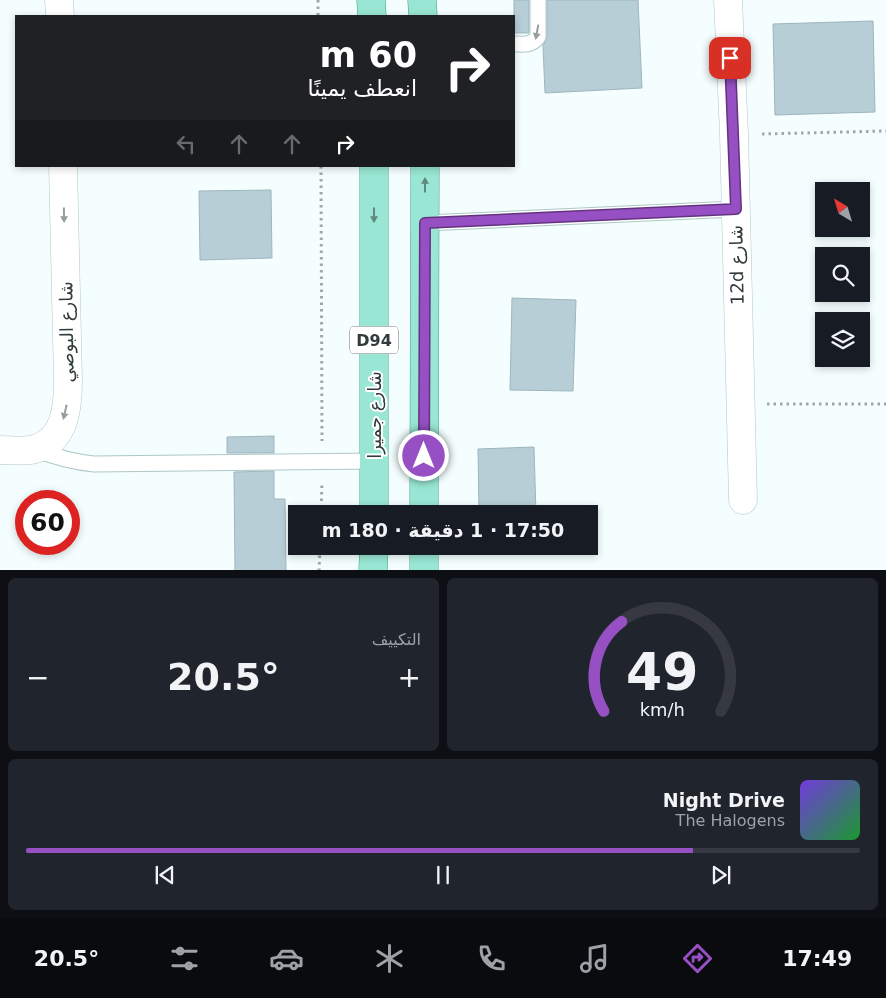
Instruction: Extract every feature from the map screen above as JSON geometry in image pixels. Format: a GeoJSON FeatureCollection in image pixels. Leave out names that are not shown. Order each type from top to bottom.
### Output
{"type":"FeatureCollection","features":[{"type":"Feature","properties":{"kind":"main road"},"geometry":{"type":"LineString","coordinates":[[371,0],[372,15]]}},
{"type":"Feature","properties":{"kind":"main road"},"geometry":{"type":"LineString","coordinates":[[422,0],[423,15]]}},
{"type":"Feature","properties":{"kind":"main road","name":"شارع جميرا"},"geometry":{"type":"LineString","coordinates":[[374,167],[374,505]]}},
{"type":"Feature","properties":{"kind":"main road"},"geometry":{"type":"LineString","coordinates":[[424,505],[425,167]]}},
{"type":"Feature","properties":{"kind":"main road"},"geometry":{"type":"LineString","coordinates":[[374,555],[374,570]]}},
{"type":"Feature","properties":{"kind":"main road"},"geometry":{"type":"LineString","coordinates":[[424,555],[424,570]]}},
{"type":"Feature","properties":{"kind":"street"},"geometry":{"type":"LineString","coordinates":[[59,0],[60,15]]}},
{"type":"Feature","properties":{"kind":"street","name":"12d شارع"},"geometry":{"type":"LineString","coordinates":[[728,0],[734,134],[743,500]]}},
{"type":"Feature","properties":{"kind":"street","name":"شارع البوصي"},"geometry":{"type":"LineString","coordinates":[[34,450],[53,438],[60,428],[65,416],[68,400],[63,167]]}},
{"type":"Feature","properties":{"kind":"street"},"geometry":{"type":"LineString","coordinates":[[0,450],[34,450]]}},
{"type":"Feature","properties":{"kind":"lane"},"geometry":{"type":"LineString","coordinates":[[515,44],[528,44],[534,42],[538,37],[538,0]]}},
{"type":"Feature","properties":{"kind":"lane"},"geometry":{"type":"LineString","coordinates":[[425,223],[736,209]]}},
{"type":"Feature","properties":{"kind":"lane"},"geometry":{"type":"LineString","coordinates":[[34,450],[74,462],[94,464],[375,461]]}},
{"type":"Feature","properties":{"kind":"path"},"geometry":{"type":"LineString","coordinates":[[318,0],[318,15]]}},
{"type":"Feature","properties":{"kind":"path"},"geometry":{"type":"LineString","coordinates":[[734,134],[886,131]]}},
{"type":"Feature","properties":{"kind":"path"},"geometry":{"type":"LineString","coordinates":[[321,167],[321,505]]}},
{"type":"Feature","properties":{"kind":"path"},"geometry":{"type":"LineString","coordinates":[[741,404],[886,404]]}},
{"type":"Feature","properties":{"kind":"path"},"geometry":{"type":"LineString","coordinates":[[319,570],[320,555]]}},
{"type":"Feature","properties":{"kind":"building"},"geometry":{"type":"Polygon","coordinates":[[[514,0],[529,0],[529,33],[515,33],[514,0]]]}},
{"type":"Feature","properties":{"kind":"building"},"geometry":{"type":"Polygon","coordinates":[[[547,0],[638,0],[642,88],[545,93],[543,46],[547,37],[547,0]]]}},
{"type":"Feature","properties":{"kind":"building"},"geometry":{"type":"Polygon","coordinates":[[[873,21],[875,112],[775,115],[773,24],[873,21]]]}},
{"type":"Feature","properties":{"kind":"building"},"geometry":{"type":"Polygon","coordinates":[[[271,190],[272,258],[200,260],[199,191],[271,190]]]}},
{"type":"Feature","properties":{"kind":"building"},"geometry":{"type":"Polygon","coordinates":[[[512,298],[576,300],[573,391],[510,390],[512,298]]]}},
{"type":"Feature","properties":{"kind":"building"},"geometry":{"type":"Polygon","coordinates":[[[274,436],[274,453],[227,453],[227,437],[274,436]]]}},
{"type":"Feature","properties":{"kind":"building"},"geometry":{"type":"Polygon","coordinates":[[[534,447],[536,505],[479,505],[478,449],[534,447]]]}},
{"type":"Feature","properties":{"kind":"building"},"geometry":{"type":"Polygon","coordinates":[[[274,471],[274,499],[285,499],[286,570],[235,570],[234,472],[274,471]]]}},
{"type":"Feature","properties":{"kind":"route"},"geometry":{"type":"LineString","coordinates":[[424,456],[425,223],[736,209],[730,58]]}}]}
